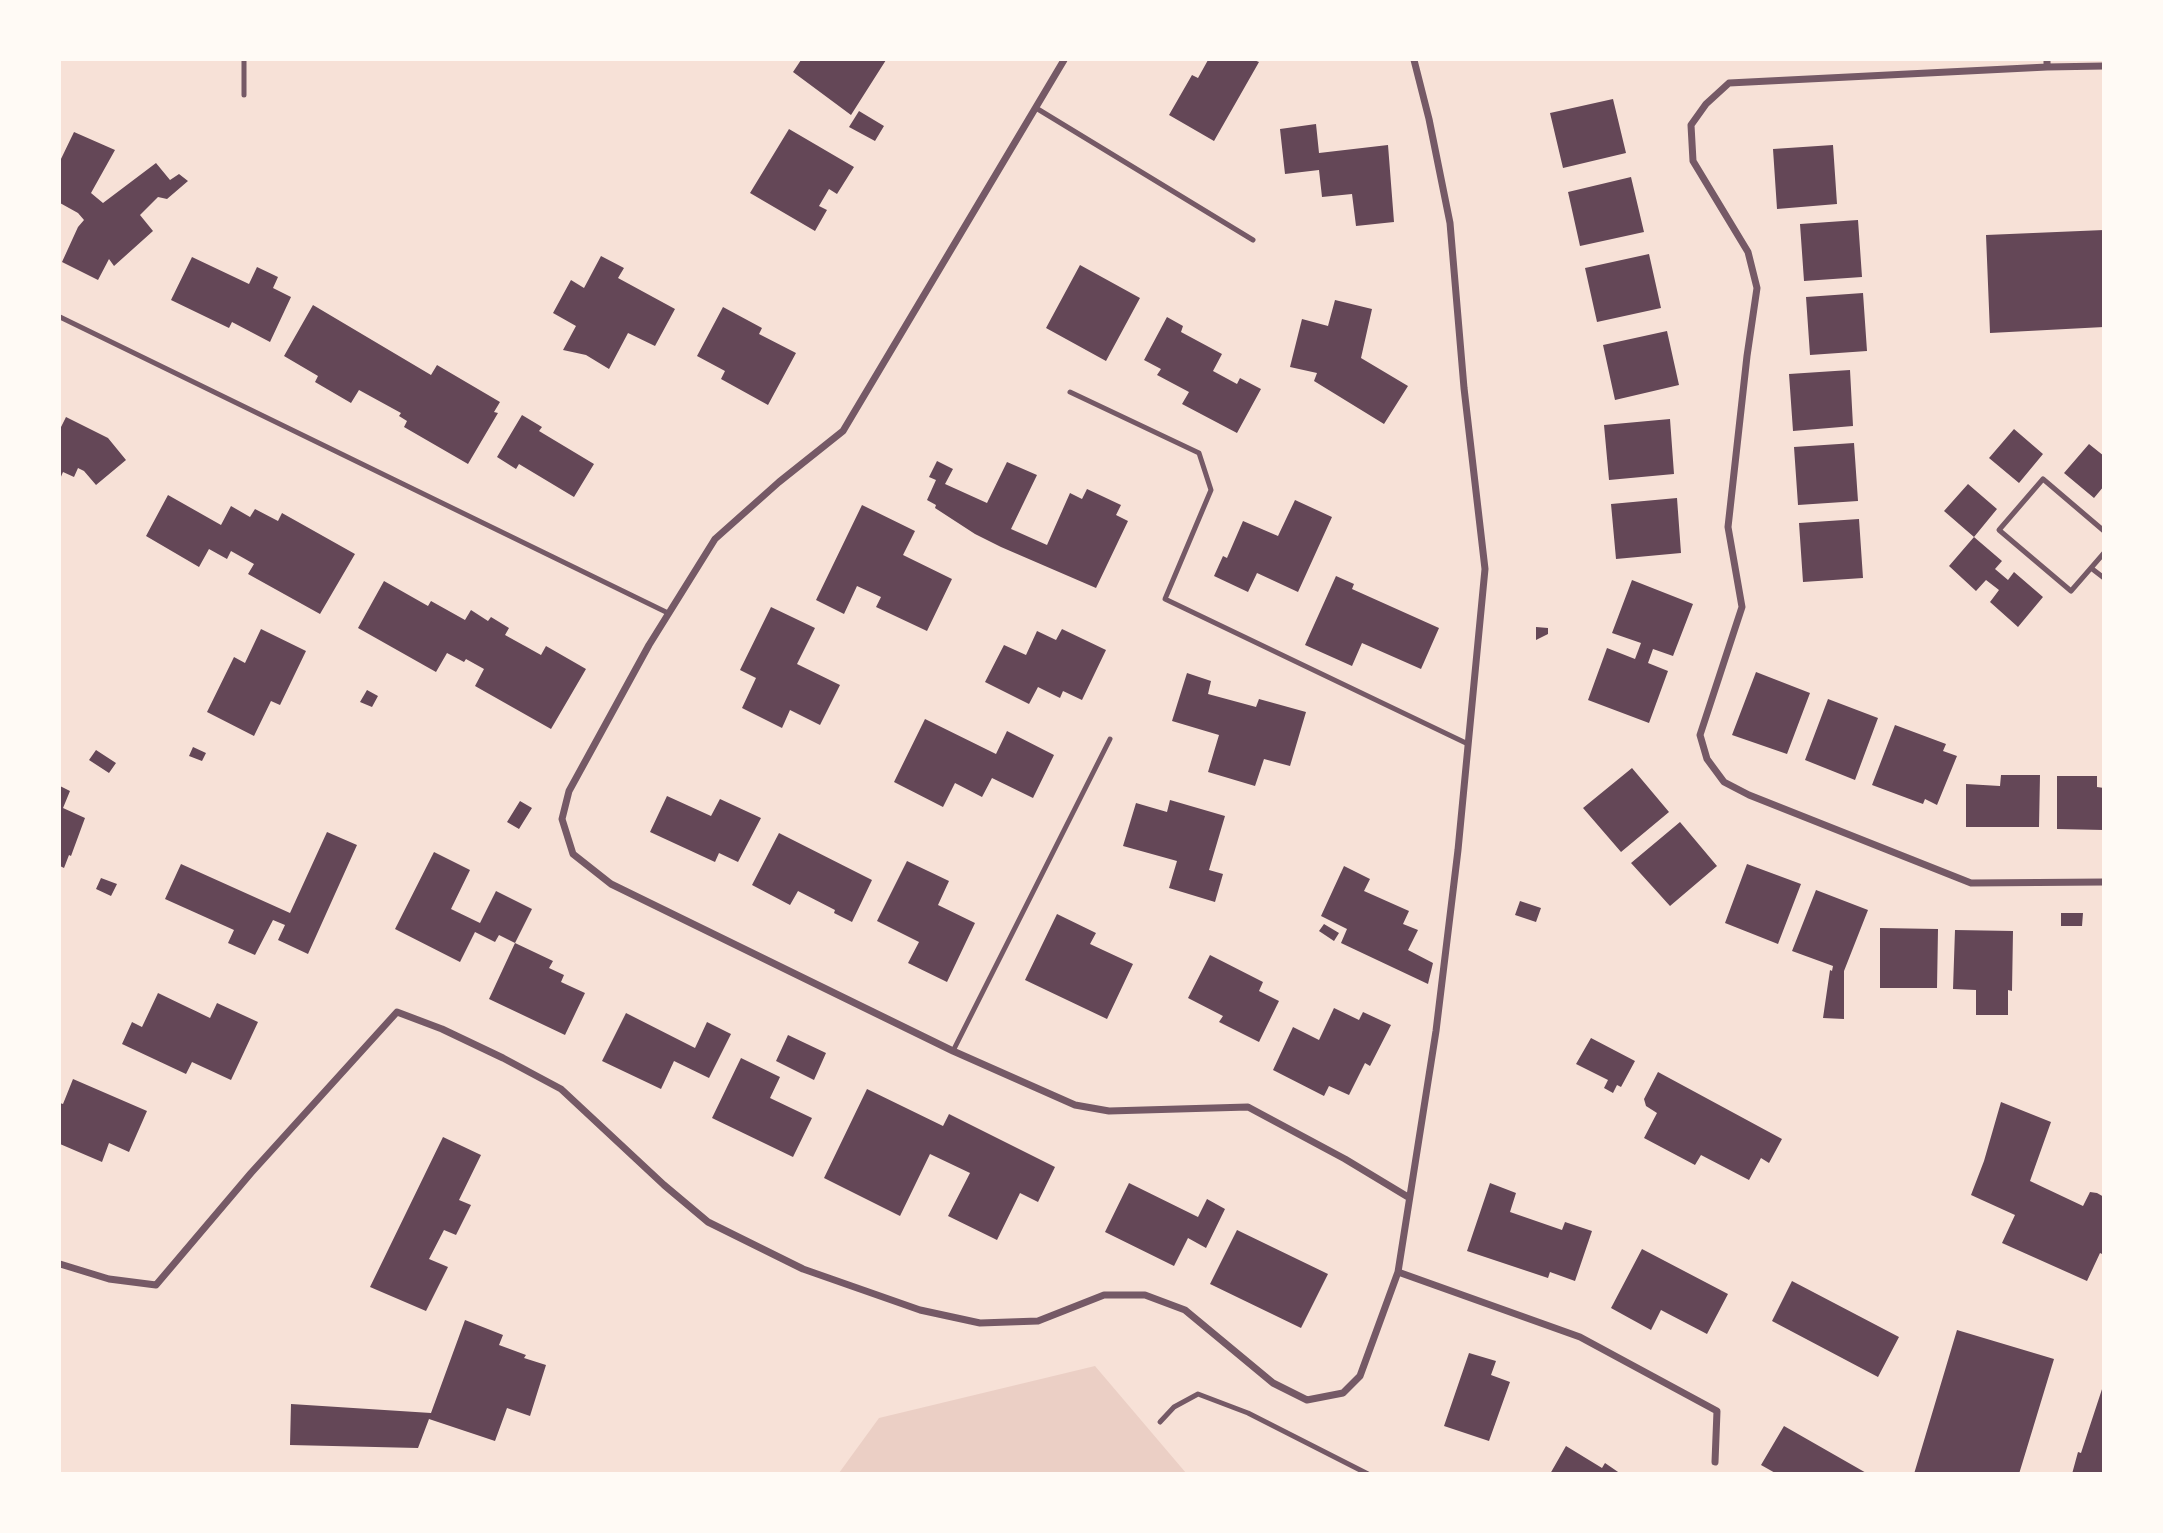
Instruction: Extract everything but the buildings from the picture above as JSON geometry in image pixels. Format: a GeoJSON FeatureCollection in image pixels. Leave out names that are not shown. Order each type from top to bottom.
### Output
{"type":"FeatureCollection","features":[{"type":"Feature","properties":{"kind":"street"},"geometry":{"type":"LineString","coordinates":[[1064,60],[844,431],[779,482],[715,538],[668,613],[569,791],[562,819],[573,854],[611,884],[953,1051],[1074,1105],[1109,1111],[1248,1107],[1345,1159],[1408,1197]]}},
{"type":"Feature","properties":{"kind":"street"},"geometry":{"type":"LineString","coordinates":[[60,1264],[108,1279],[156,1285],[251,1173],[397,1012],[442,1029],[561,1089],[708,1222],[803,1269],[920,1310],[980,1323],[1038,1321],[1104,1295],[1145,1294],[1185,1310],[1273,1383],[1307,1400],[1343,1393],[1360,1376],[1398,1272],[1436,1031],[1485,569],[1464,388],[1450,223],[1414,60]]}},
{"type":"Feature","properties":{"kind":"street"},"geometry":{"type":"LineString","coordinates":[[2104,66],[2047,63],[1729,83],[1706,104],[1691,125],[1693,161],[1748,252],[1756,288],[1728,527],[1742,607],[1700,735],[1707,759],[1724,782],[1749,795],[1971,883],[2104,882]]}},
{"type":"Feature","properties":{"kind":"street"},"geometry":{"type":"LineString","coordinates":[[1398,1272],[1580,1337],[1717,1411],[1715,1462]]}},
{"type":"Feature","properties":{"kind":"lane"},"geometry":{"type":"LineString","coordinates":[[244,60],[244,95]]}},
{"type":"Feature","properties":{"kind":"lane"},"geometry":{"type":"LineString","coordinates":[[1036,108],[1253,240]]}},
{"type":"Feature","properties":{"kind":"lane"},"geometry":{"type":"LineString","coordinates":[[60,317],[668,613]]}},
{"type":"Feature","properties":{"kind":"lane"},"geometry":{"type":"LineString","coordinates":[[1070,392],[1199,453],[1211,490],[1165,599],[1468,744]]}},
{"type":"Feature","properties":{"kind":"lane"},"geometry":{"type":"LineString","coordinates":[[2104,531],[2043,479],[1999,530],[2071,592],[2104,554]]}},
{"type":"Feature","properties":{"kind":"lane"},"geometry":{"type":"LineString","coordinates":[[2091,568],[2104,578]]}},
{"type":"Feature","properties":{"kind":"lane"},"geometry":{"type":"LineString","coordinates":[[953,1051],[1110,739]]}},
{"type":"Feature","properties":{"kind":"lane"},"geometry":{"type":"LineString","coordinates":[[1160,1422],[1174,1407],[1198,1394],[1248,1413],[1368,1474]]}},
{"type":"Feature","properties":{"kind":"shaded area"},"geometry":{"type":"Polygon","coordinates":[[[1095,1366],[1186,1473],[839,1473],[879,1418],[1095,1366]]]}}]}
